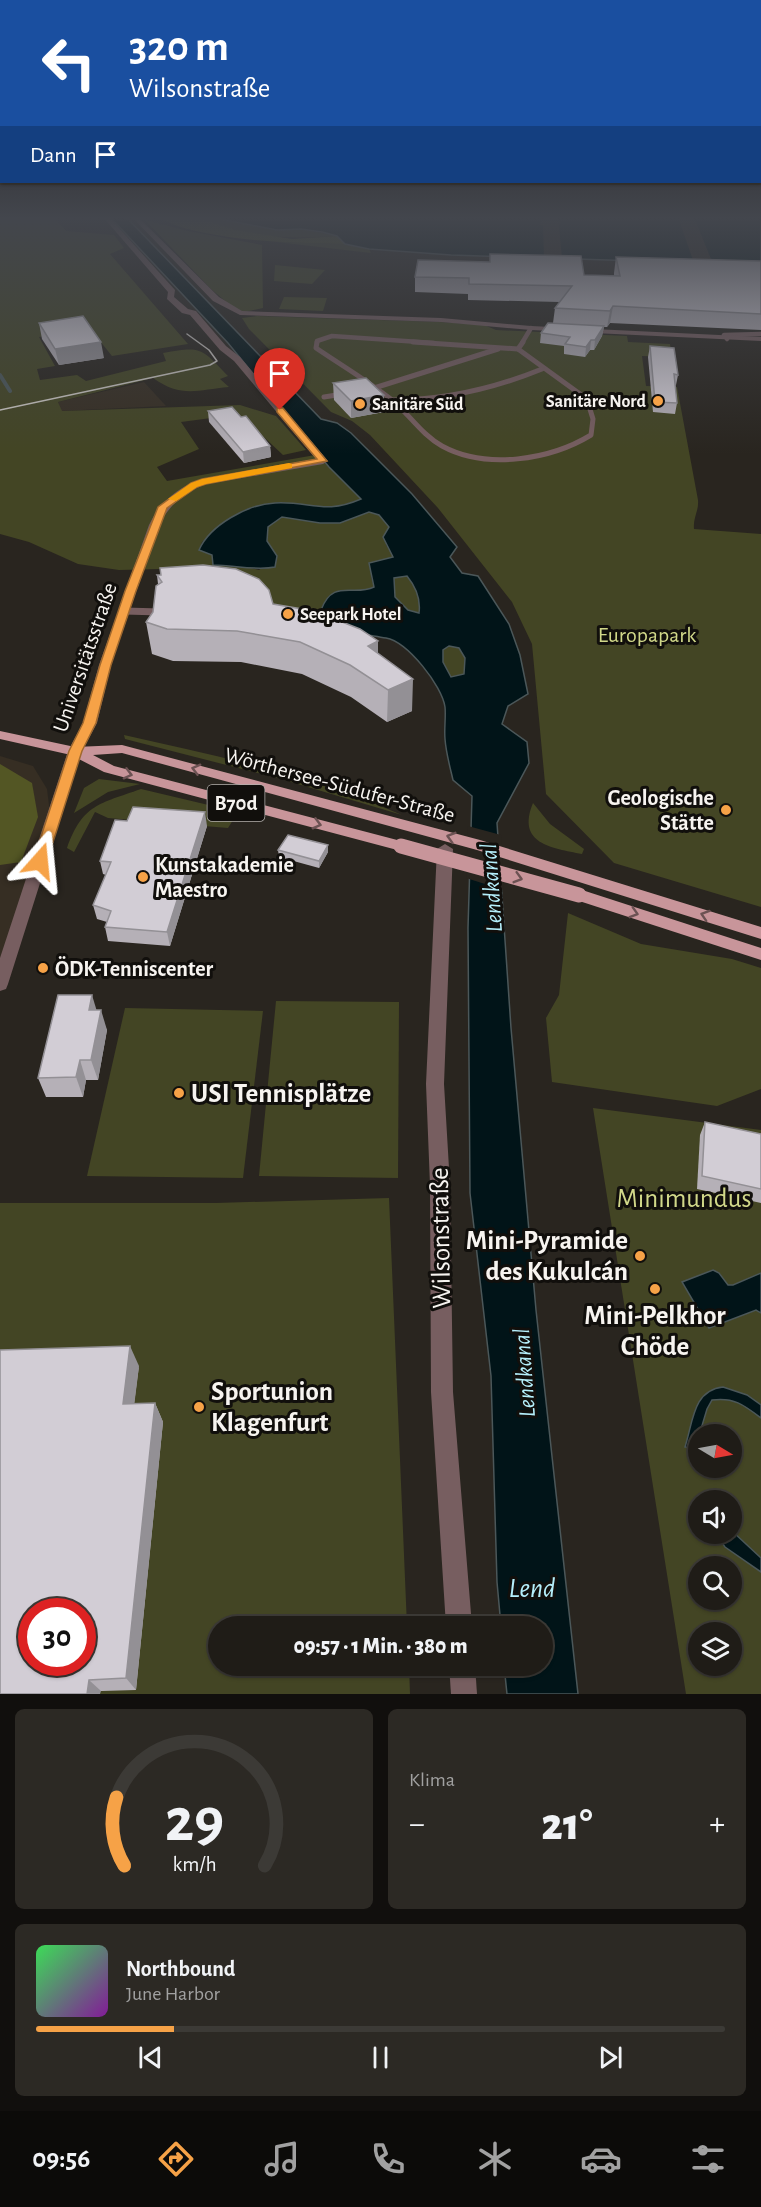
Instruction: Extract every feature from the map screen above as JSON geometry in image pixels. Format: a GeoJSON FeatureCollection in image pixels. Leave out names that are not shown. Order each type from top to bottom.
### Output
{"type":"FeatureCollection","features":[{"type":"Feature","properties":{"kind":"main road","name":"Wörthersee-Südufer-Straße"},"geometry":{"type":"LineString","coordinates":[[0,735],[75,751],[122,750],[411,825],[588,877],[761,933]]}},
{"type":"Feature","properties":{"kind":"main road","name":"Wörthersee-Südufer-Straße"},"geometry":{"type":"LineString","coordinates":[[75,751],[109,769],[579,895],[761,954]]}},
{"type":"Feature","properties":{"kind":"street","name":"Universitätsstraße"},"geometry":{"type":"LineString","coordinates":[[0,984],[75,751],[90,723],[124,611],[154,525],[163,507],[194,485],[205,481],[323,461],[237,358],[223,348],[193,314],[176,304],[170,296]]}},
{"type":"Feature","properties":{"kind":"street"},"geometry":{"type":"LineString","coordinates":[[213,296],[234,311],[257,314],[479,322],[531,328],[761,339]]}},
{"type":"Feature","properties":{"kind":"street","name":"Wilsonstraße"},"geometry":{"type":"LineString","coordinates":[[445,849],[435,1084],[440,1185],[442,1392],[458,1616]]}},
{"type":"Feature","properties":{"kind":"street"},"geometry":{"type":"LineString","coordinates":[[463,1676],[464,1694]]}},
{"type":"Feature","properties":{"kind":"lane"},"geometry":{"type":"LineString","coordinates":[[518,349],[531,328]]}},
{"type":"Feature","properties":{"kind":"lane"},"geometry":{"type":"LineString","coordinates":[[727,339],[724,335],[761,334]]}},
{"type":"Feature","properties":{"kind":"lane"},"geometry":{"type":"LineString","coordinates":[[332,336],[518,349],[542,369],[568,382],[583,398],[591,412],[593,426],[591,435],[571,447],[537,455],[481,457],[444,447],[431,439],[393,400],[316,348],[317,341],[332,336]]}},
{"type":"Feature","properties":{"kind":"lane"},"geometry":{"type":"LineString","coordinates":[[364,390],[504,348]]}},
{"type":"Feature","properties":{"kind":"lane"},"geometry":{"type":"LineString","coordinates":[[393,400],[432,401],[465,396],[490,390],[542,369]]}},
{"type":"Feature","properties":{"kind":"lane"},"geometry":{"type":"LineString","coordinates":[[324,397],[354,392]]}},
{"type":"Feature","properties":{"kind":"lane"},"geometry":{"type":"LineString","coordinates":[[583,398],[634,401]]}},
{"type":"Feature","properties":{"kind":"lane"},"geometry":{"type":"LineString","coordinates":[[124,611],[161,612]]}},
{"type":"Feature","properties":{"kind":"shaded area"},"geometry":{"type":"Polygon","coordinates":[[[144,382],[166,406],[61,411],[58,402],[144,382]]]}},
{"type":"Feature","properties":{"kind":"shaded area"},"geometry":{"type":"Polygon","coordinates":[[[0,756],[33,766],[47,789],[50,813],[0,984],[0,756]]]}},
{"type":"Feature","properties":{"kind":"green space"},"geometry":{"type":"Polygon","coordinates":[[[0,296],[146,296],[188,344],[112,356],[91,330],[39,337],[55,366],[37,369],[40,380],[77,375],[86,381],[166,361],[163,353],[194,350],[206,355],[228,376],[220,379],[229,387],[198,391],[181,390],[153,378],[58,402],[62,411],[240,405],[276,416],[306,450],[283,455],[250,424],[234,415],[181,422],[199,449],[157,467],[167,481],[321,454],[329,467],[361,499],[333,508],[274,503],[254,508],[232,517],[202,542],[199,550],[212,555],[213,564],[259,570],[277,556],[267,541],[268,527],[282,517],[320,523],[340,523],[369,512],[379,515],[389,527],[386,545],[394,557],[371,577],[374,587],[365,591],[355,590],[323,605],[308,636],[160,577],[160,569],[119,570],[78,564],[29,542],[0,534],[0,296]]]}},
{"type":"Feature","properties":{"kind":"green space"},"geometry":{"type":"Polygon","coordinates":[[[219,296],[263,296],[263,308],[244,312],[236,310],[219,296]]]}},
{"type":"Feature","properties":{"kind":"green space"},"geometry":{"type":"Polygon","coordinates":[[[284,297],[327,298],[323,311],[279,309],[284,297]]]}},
{"type":"Feature","properties":{"kind":"green space","name":"Europapark"},"geometry":{"type":"Polygon","coordinates":[[[257,316],[440,322],[484,325],[496,330],[627,336],[628,342],[670,344],[672,357],[642,356],[646,386],[677,387],[698,500],[694,529],[761,534],[761,907],[614,863],[546,794],[532,644],[512,602],[438,508],[370,435],[352,421],[331,412],[249,329],[242,318],[257,316]]]}},
{"type":"Feature","properties":{"kind":"green space"},"geometry":{"type":"Polygon","coordinates":[[[407,576],[417,593],[419,614],[408,610],[395,598],[394,577],[407,576]]]}},
{"type":"Feature","properties":{"kind":"green space"},"geometry":{"type":"Polygon","coordinates":[[[449,646],[459,648],[465,658],[464,674],[451,677],[443,662],[443,650],[449,646]]]}},
{"type":"Feature","properties":{"kind":"green space"},"geometry":{"type":"Polygon","coordinates":[[[124,735],[230,759],[300,778],[369,801],[402,815],[281,779],[125,739],[124,735]]]}},
{"type":"Feature","properties":{"kind":"green space"},"geometry":{"type":"Polygon","coordinates":[[[0,764],[32,783],[38,817],[21,862],[0,865],[0,764]]]}},
{"type":"Feature","properties":{"kind":"green space"},"geometry":{"type":"Polygon","coordinates":[[[99,779],[140,784],[108,792],[74,813],[84,788],[99,779]]]}},
{"type":"Feature","properties":{"kind":"green space"},"geometry":{"type":"Polygon","coordinates":[[[141,789],[238,812],[228,828],[108,818],[95,812],[74,852],[67,848],[79,822],[86,814],[114,798],[141,789]]]}},
{"type":"Feature","properties":{"kind":"green space"},"geometry":{"type":"Polygon","coordinates":[[[533,803],[550,824],[584,849],[582,854],[549,846],[533,836],[529,827],[529,817],[533,803]]]}},
{"type":"Feature","properties":{"kind":"green space"},"geometry":{"type":"Polygon","coordinates":[[[568,913],[641,944],[732,959],[761,968],[761,1089],[717,1106],[552,1082],[546,1018],[559,995],[568,913]]]}},
{"type":"Feature","properties":{"kind":"green space"},"geometry":{"type":"Polygon","coordinates":[[[276,1001],[399,1002],[398,1178],[259,1176],[276,1001]]]}},
{"type":"Feature","properties":{"kind":"green space","name":"USI Tennisplätze"},"geometry":{"type":"Polygon","coordinates":[[[125,1008],[263,1011],[243,1178],[87,1176],[125,1008]]]}},
{"type":"Feature","properties":{"kind":"green space","name":"Minimundus"},"geometry":{"type":"Polygon","coordinates":[[[593,1108],[761,1130],[761,1694],[686,1694],[593,1108]]]}},
{"type":"Feature","properties":{"kind":"green space","name":"Sportunion Klagenfurt"},"geometry":{"type":"Polygon","coordinates":[[[389,1198],[407,1616],[208,1616],[208,1676],[409,1676],[410,1694],[0,1694],[0,1203],[216,1203],[389,1198]]]}},
{"type":"Feature","properties":{"kind":"water"},"geometry":{"type":"Polygon","coordinates":[[[184,296],[202,296],[321,419],[337,423],[351,433],[412,494],[457,547],[450,557],[462,573],[478,576],[509,624],[520,655],[528,694],[508,706],[502,724],[527,742],[529,763],[497,823],[511,1028],[536,1310],[578,1694],[507,1694],[505,1676],[553,1676],[553,1616],[500,1616],[497,1582],[491,1376],[470,1193],[468,928],[472,796],[453,780],[446,744],[443,698],[423,666],[395,641],[350,631],[335,624],[321,610],[331,594],[344,590],[366,590],[374,587],[369,563],[393,557],[383,537],[389,527],[379,515],[369,512],[340,523],[320,523],[282,517],[268,527],[267,541],[277,556],[275,567],[213,565],[212,555],[199,550],[204,541],[221,524],[253,507],[288,503],[327,507],[348,504],[361,499],[329,467],[228,343],[184,296]],[[407,576],[394,578],[395,597],[408,610],[419,613],[417,593],[407,576]],[[449,646],[443,650],[443,662],[451,677],[464,674],[465,658],[459,648],[449,646]]]}},
{"type":"Feature","properties":{"kind":"water"},"geometry":{"type":"Polygon","coordinates":[[[713,1270],[719,1273],[728,1285],[761,1273],[761,1313],[756,1310],[709,1328],[682,1282],[713,1270]]]}},
{"type":"Feature","properties":{"kind":"water"},"geometry":{"type":"Polygon","coordinates":[[[723,1387],[747,1395],[761,1405],[761,1418],[738,1403],[720,1399],[712,1400],[702,1424],[691,1424],[700,1401],[713,1389],[723,1387]]]}},
{"type":"Feature","properties":{"kind":"water"},"geometry":{"type":"Polygon","coordinates":[[[742,1540],[761,1558],[761,1572],[742,1559],[742,1556],[738,1556],[723,1544],[742,1544],[742,1540]]]}},
{"type":"Feature","properties":{"kind":"pier"},"geometry":{"type":"Polygon","coordinates":[[[468,826],[501,835],[504,890],[466,878],[468,826]]]}},
{"type":"Feature","properties":{"kind":"building"},"geometry":{"type":"Polygon","coordinates":[[[564,296],[761,296],[761,314],[613,306],[610,311],[555,308],[564,296]]]}},
{"type":"Feature","properties":{"kind":"building"},"geometry":{"type":"Polygon","coordinates":[[[83,316],[101,342],[55,349],[39,323],[83,316]]]}},
{"type":"Feature","properties":{"kind":"building"},"geometry":{"type":"Polygon","coordinates":[[[548,323],[604,326],[595,340],[591,340],[586,347],[565,344],[570,337],[541,333],[548,323]]]}},
{"type":"Feature","properties":{"kind":"building"},"geometry":{"type":"Polygon","coordinates":[[[650,346],[674,348],[678,375],[674,374],[677,403],[655,402],[650,346]]]}},
{"type":"Feature","properties":{"kind":"building"},"geometry":{"type":"Polygon","coordinates":[[[366,378],[384,395],[351,401],[333,383],[366,378]]]}},
{"type":"Feature","properties":{"kind":"building"},"geometry":{"type":"Polygon","coordinates":[[[232,407],[241,417],[246,416],[270,446],[243,452],[208,411],[232,407]]]}},
{"type":"Feature","properties":{"kind":"building"},"geometry":{"type":"Polygon","coordinates":[[[203,565],[236,569],[259,579],[269,590],[273,604],[314,611],[360,629],[378,641],[368,646],[413,679],[388,690],[350,665],[300,642],[237,631],[167,629],[146,622],[153,612],[156,586],[162,582],[157,575],[161,575],[160,568],[203,565]]]}},
{"type":"Feature","properties":{"kind":"building"},"geometry":{"type":"Polygon","coordinates":[[[133,807],[205,812],[167,932],[105,927],[111,911],[93,905],[111,862],[100,861],[115,820],[127,821],[133,807]]]}},
{"type":"Feature","properties":{"kind":"building"},"geometry":{"type":"Polygon","coordinates":[[[288,835],[328,845],[319,861],[278,850],[288,835]]]}},
{"type":"Feature","properties":{"kind":"building"},"geometry":{"type":"Polygon","coordinates":[[[58,995],[92,995],[89,1010],[101,1010],[91,1060],[80,1060],[76,1077],[38,1078],[58,995]]]}},
{"type":"Feature","properties":{"kind":"building"},"geometry":{"type":"Polygon","coordinates":[[[705,1122],[761,1134],[761,1189],[702,1176],[705,1122]]]}},
{"type":"Feature","properties":{"kind":"building"},"geometry":{"type":"Polygon","coordinates":[[[130,1346],[123,1404],[155,1403],[126,1678],[89,1680],[87,1694],[0,1694],[0,1350],[130,1346]]]}},
{"type":"Feature","properties":{"kind":"waterway"},"geometry":{"type":"LineString","coordinates":[[0,375],[10,391]]}},
{"type":"Feature","properties":{"kind":"tram line"},"geometry":{"type":"LineString","coordinates":[[0,410],[210,365],[217,361],[209,350],[187,334]]}},
{"type":"Feature","properties":{"kind":"slow traffic"},"geometry":{"type":"LineString","coordinates":[[173,499],[194,485],[205,481],[289,466]]}},
{"type":"Feature","properties":{"kind":"place","name":"Sanitäre Nord"},"geometry":{"type":"Point","coordinates":[658,401]}},
{"type":"Feature","properties":{"kind":"place","name":"Sanitäre Süd"},"geometry":{"type":"Point","coordinates":[360,404]}},
{"type":"Feature","properties":{"kind":"place","name":"Seepark Hotel"},"geometry":{"type":"Point","coordinates":[288,614]}},
{"type":"Feature","properties":{"kind":"place","name":"Geologische Stätte"},"geometry":{"type":"Point","coordinates":[726,810]}},
{"type":"Feature","properties":{"kind":"place","name":"Kunstakademie Maestro"},"geometry":{"type":"Point","coordinates":[143,877]}},
{"type":"Feature","properties":{"kind":"place","name":"ÖDK-Tenniscenter"},"geometry":{"type":"Point","coordinates":[43,968]}},
{"type":"Feature","properties":{"kind":"place","name":"USI Tennisplätze"},"geometry":{"type":"Point","coordinates":[179,1093]}},
{"type":"Feature","properties":{"kind":"place","name":"Mini-Pyramide des Kukulcán"},"geometry":{"type":"Point","coordinates":[640,1256]}},
{"type":"Feature","properties":{"kind":"place","name":"Mini-Pelkhor Chöde"},"geometry":{"type":"Point","coordinates":[655,1289]}},
{"type":"Feature","properties":{"kind":"place","name":"Sportunion Klagenfurt"},"geometry":{"type":"Point","coordinates":[199,1407]}},
{"type":"Feature","properties":{"kind":"route"},"geometry":{"type":"LineString","coordinates":[[40,861],[75,751],[90,723],[105,665],[130,591],[163,507],[194,485],[205,481],[323,461],[280,410]]}},
{"type":"Feature","properties":{"kind":"water label","name":"Lendkanal"},"geometry":{"type":"Point","coordinates":[491,888]}},
{"type":"Feature","properties":{"kind":"water label","name":"Lendkanal"},"geometry":{"type":"Point","coordinates":[524,1373]}},
{"type":"Feature","properties":{"kind":"water label","name":"Lend"},"geometry":{"type":"Point","coordinates":[532,1587]}}]}
